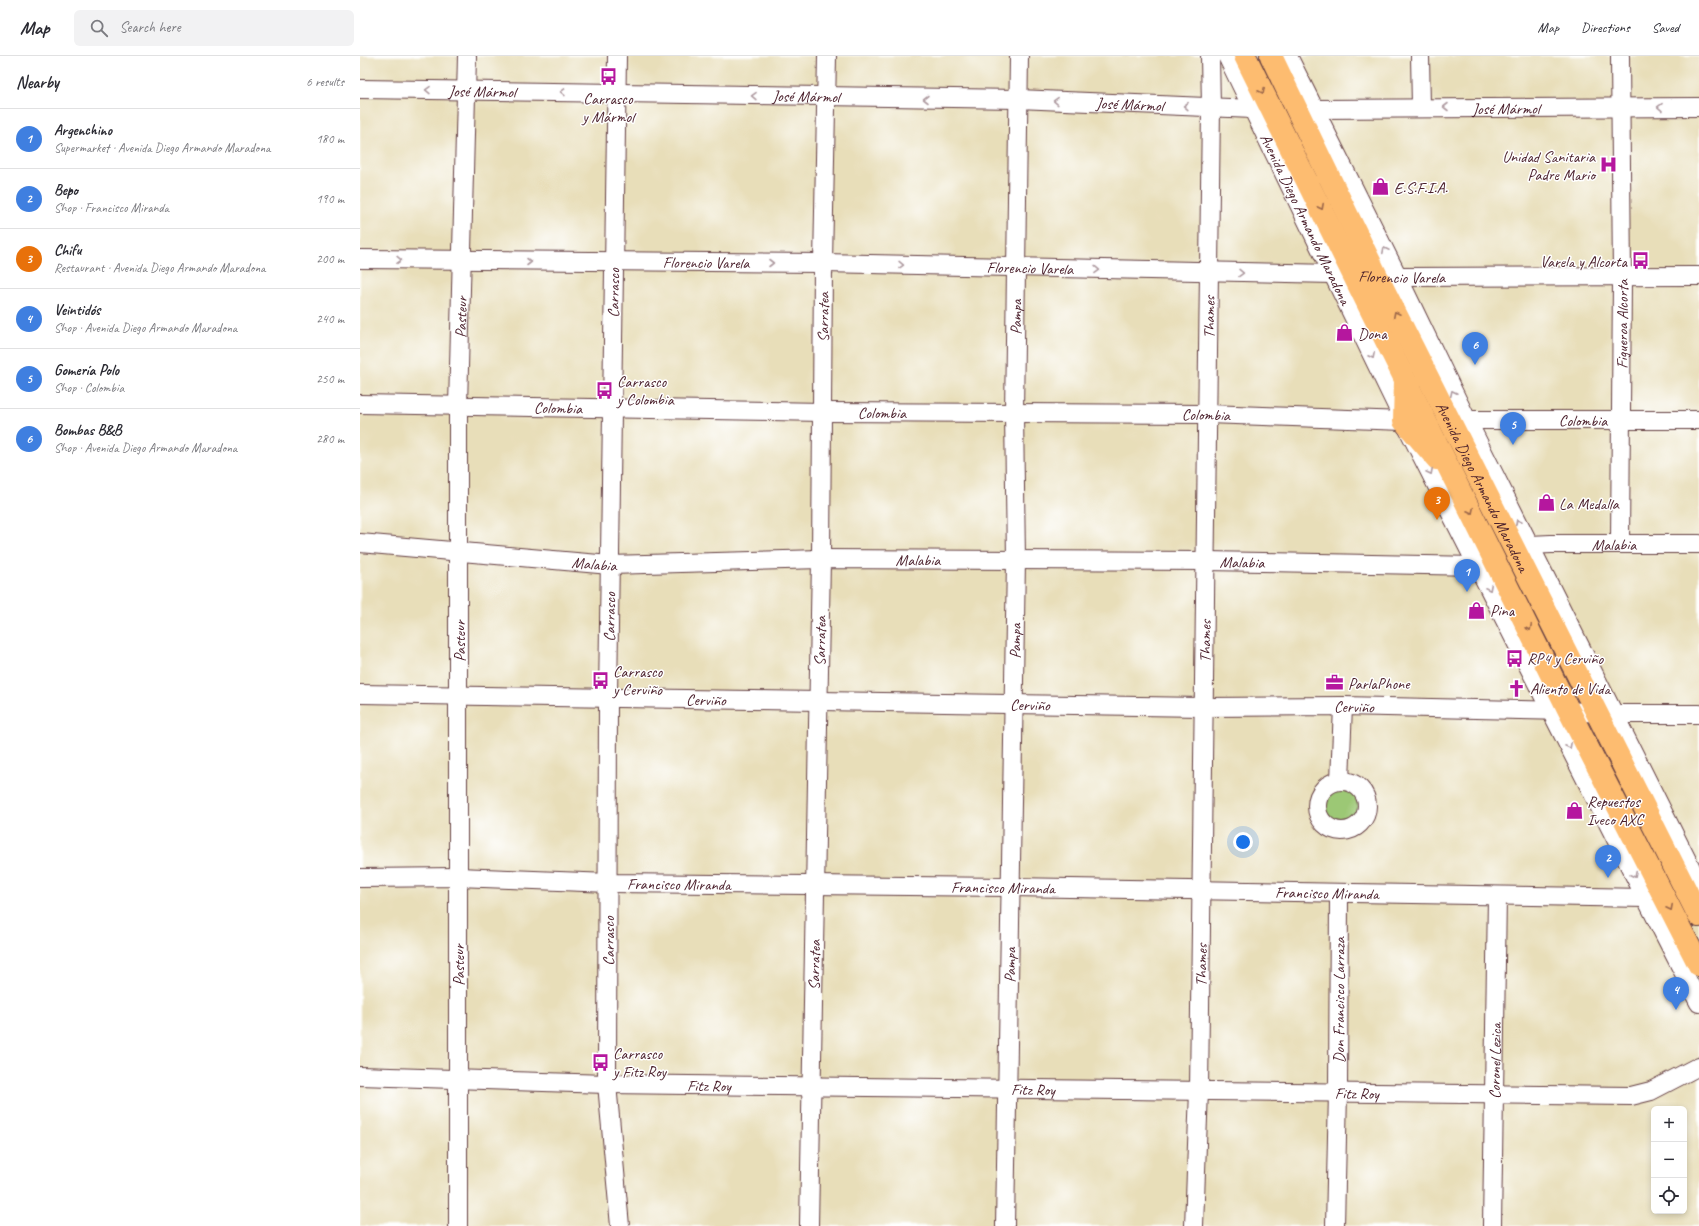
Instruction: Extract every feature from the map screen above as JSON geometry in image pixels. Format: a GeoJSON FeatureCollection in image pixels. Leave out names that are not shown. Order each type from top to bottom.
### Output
{"type":"FeatureCollection","features":[{"type":"Feature","properties":{"kind":"main road","name":"Avenida Diego Armando Maradona"},"geometry":{"type":"LineString","coordinates":[[1245,56],[1456,480],[1561,711],[1699,965]]}},
{"type":"Feature","properties":{"kind":"main road","name":"Avenida Diego Armando Maradona"},"geometry":{"type":"LineString","coordinates":[[1277,56],[1334,187],[1377,276],[1524,551],[1570,660],[1605,713],[1699,916]]}},
{"type":"Feature","properties":{"kind":"main road"},"geometry":{"type":"LineString","coordinates":[[1277,56],[1313,109],[1334,187]]}},
{"type":"Feature","properties":{"kind":"main road"},"geometry":{"type":"LineString","coordinates":[[1405,377],[1404,421],[1456,480]]}},
{"type":"Feature","properties":{"kind":"main road"},"geometry":{"type":"LineString","coordinates":[[1524,551],[1563,611],[1570,660]]}},
{"type":"Feature","properties":{"kind":"main road"},"geometry":{"type":"LineString","coordinates":[[1605,713],[1685,857]]}},
{"type":"Feature","properties":{"kind":"street","name":"Pasteur"},"geometry":{"type":"LineString","coordinates":[[458,1226],[458,406],[467,56]]}},
{"type":"Feature","properties":{"kind":"street","name":"Carrasco"},"geometry":{"type":"LineString","coordinates":[[617,56],[608,697],[609,883],[607,1084],[620,1226]]}},
{"type":"Feature","properties":{"kind":"street","name":"Sarratea"},"geometry":{"type":"LineString","coordinates":[[809,1226],[817,701],[821,559],[823,263],[827,56]]}},
{"type":"Feature","properties":{"kind":"street","name":"Pampa"},"geometry":{"type":"LineString","coordinates":[[1004,1226],[1016,560],[1014,413],[1019,56]]}},
{"type":"Feature","properties":{"kind":"street","name":"Thames"},"geometry":{"type":"LineString","coordinates":[[1194,1226],[1199,1090],[1200,890],[1210,272],[1210,56]]}},
{"type":"Feature","properties":{"kind":"street","name":"Avenida Diego Armando Maradona"},"geometry":{"type":"LineString","coordinates":[[1227,56],[1404,421],[1478,566],[1561,711],[1646,898],[1699,1003]]}},
{"type":"Feature","properties":{"kind":"street"},"geometry":{"type":"LineString","coordinates":[[1420,56],[1421,107]]}},
{"type":"Feature","properties":{"kind":"street","name":"Figueroa Alcorta"},"geometry":{"type":"LineString","coordinates":[[1620,56],[1622,277],[1620,544]]}},
{"type":"Feature","properties":{"kind":"street","name":"José Mármol"},"geometry":{"type":"LineString","coordinates":[[360,89],[826,98],[1018,99],[1252,108]]}},
{"type":"Feature","properties":{"kind":"street","name":"José Mármol"},"geometry":{"type":"LineString","coordinates":[[1313,109],[1421,107],[1699,107]]}},
{"type":"Feature","properties":{"kind":"street","name":"Avenida Diego Armando Maradona"},"geometry":{"type":"LineString","coordinates":[[1313,109],[1398,277],[1467,420],[1524,551]]}},
{"type":"Feature","properties":{"kind":"street","name":"Florencio Varela"},"geometry":{"type":"LineString","coordinates":[[360,259],[462,262],[823,263],[1333,274],[1398,277],[1699,276]]}},
{"type":"Feature","properties":{"kind":"street","name":"Colombia"},"geometry":{"type":"LineString","coordinates":[[360,404],[823,412],[1208,414],[1404,421]]}},
{"type":"Feature","properties":{"kind":"street","name":"Colombia"},"geometry":{"type":"LineString","coordinates":[[1467,420],[1699,420]]}},
{"type":"Feature","properties":{"kind":"street","name":"Malabia"},"geometry":{"type":"LineString","coordinates":[[360,543],[610,565],[821,559],[1206,561],[1478,566]]}},
{"type":"Feature","properties":{"kind":"street","name":"Malabia"},"geometry":{"type":"LineString","coordinates":[[1524,551],[1620,544],[1699,544]]}},
{"type":"Feature","properties":{"kind":"street","name":"Avenida Diego Armando Maradona"},"geometry":{"type":"LineString","coordinates":[[1563,611],[1605,713]]}},
{"type":"Feature","properties":{"kind":"street","name":"Cerviño"},"geometry":{"type":"LineString","coordinates":[[360,694],[1014,704],[1343,706],[1699,714]]}},
{"type":"Feature","properties":{"kind":"street"},"geometry":{"type":"LineString","coordinates":[[1340,781],[1343,706]]}},
{"type":"Feature","properties":{"kind":"street"},"geometry":{"type":"LineString","coordinates":[[1685,857],[1699,884]]}},
{"type":"Feature","properties":{"kind":"street","name":"Francisco Miranda"},"geometry":{"type":"LineString","coordinates":[[360,878],[458,877],[609,883],[1010,887],[1339,894],[1646,898]]}},
{"type":"Feature","properties":{"kind":"street","name":"Don Francisco Larraza"},"geometry":{"type":"LineString","coordinates":[[1335,1226],[1338,1092],[1339,894]]}},
{"type":"Feature","properties":{"kind":"street","name":"Coronel Lezica"},"geometry":{"type":"LineString","coordinates":[[1492,1226],[1497,896]]}},
{"type":"Feature","properties":{"kind":"street","name":"Fitz Roy"},"geometry":{"type":"LineString","coordinates":[[360,1076],[607,1084],[1007,1087],[1636,1095],[1651,1091],[1699,1066]]}},
{"type":"Feature","properties":{"kind":"green space"},"geometry":{"type":"Polygon","coordinates":[[[1593,730],[1598,739],[1699,942],[1592,738],[1593,730]]]}},
{"type":"Feature","properties":{"kind":"green space"},"geometry":{"type":"Polygon","coordinates":[[[1342,789],[1354,794],[1359,806],[1354,818],[1342,823],[1330,818],[1325,806],[1330,794],[1342,789]]]}},
{"type":"Feature","properties":{"kind":"place","name":"Carrasco y Mármol"},"geometry":{"type":"Point","coordinates":[608,77]}},
{"type":"Feature","properties":{"kind":"place","name":"Unidad Sanitaria Padre Mario"},"geometry":{"type":"Point","coordinates":[1608,165]}},
{"type":"Feature","properties":{"kind":"place","name":"E.S.F.I.A."},"geometry":{"type":"Point","coordinates":[1381,187]}},
{"type":"Feature","properties":{"kind":"place","name":"Varela y Alcorta"},"geometry":{"type":"Point","coordinates":[1640,261]}},
{"type":"Feature","properties":{"kind":"place","name":"Dona"},"geometry":{"type":"Point","coordinates":[1345,333]}},
{"type":"Feature","properties":{"kind":"place","name":"Bombas B&B"},"geometry":{"type":"Point","coordinates":[1475,365]}},
{"type":"Feature","properties":{"kind":"place","name":"Carrasco y Colombia"},"geometry":{"type":"Point","coordinates":[604,390]}},
{"type":"Feature","properties":{"kind":"place","name":"Gomería Polo"},"geometry":{"type":"Point","coordinates":[1513,445]}},
{"type":"Feature","properties":{"kind":"place","name":"La Medalla"},"geometry":{"type":"Point","coordinates":[1546,503]}},
{"type":"Feature","properties":{"kind":"place","name":"Chifu"},"geometry":{"type":"Point","coordinates":[1437,520]}},
{"type":"Feature","properties":{"kind":"place","name":"Argenchino"},"geometry":{"type":"Point","coordinates":[1467,592]}},
{"type":"Feature","properties":{"kind":"place","name":"Pina"},"geometry":{"type":"Point","coordinates":[1477,610]}},
{"type":"Feature","properties":{"kind":"place","name":"RP4 y Cerviño"},"geometry":{"type":"Point","coordinates":[1514,658]}},
{"type":"Feature","properties":{"kind":"place","name":"Carrasco y Cerviño"},"geometry":{"type":"Point","coordinates":[600,680]}},
{"type":"Feature","properties":{"kind":"place","name":"ParlaPhone"},"geometry":{"type":"Point","coordinates":[1335,683]}},
{"type":"Feature","properties":{"kind":"place","name":"Aliento de Vida"},"geometry":{"type":"Point","coordinates":[1517,688]}},
{"type":"Feature","properties":{"kind":"place","name":"Repuestos Iveco AXC"},"geometry":{"type":"Point","coordinates":[1574,810]}},
{"type":"Feature","properties":{"kind":"place","name":"Bepo"},"geometry":{"type":"Point","coordinates":[1608,878]}},
{"type":"Feature","properties":{"kind":"place","name":"Veintidós"},"geometry":{"type":"Point","coordinates":[1676,1010]}},
{"type":"Feature","properties":{"kind":"place","name":"Carrasco y Fitz Roy"},"geometry":{"type":"Point","coordinates":[600,1062]}}]}
